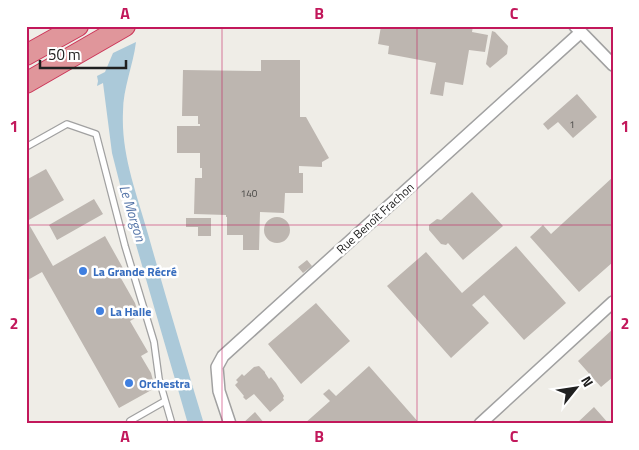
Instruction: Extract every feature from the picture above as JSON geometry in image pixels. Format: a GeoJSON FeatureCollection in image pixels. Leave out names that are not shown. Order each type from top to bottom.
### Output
{"type":"FeatureCollection","features":[{"type":"Feature","properties":{"kind":"highway"},"geometry":{"type":"LineString","coordinates":[[26,55],[78,26]]}},
{"type":"Feature","properties":{"kind":"highway"},"geometry":{"type":"LineString","coordinates":[[26,83],[125,26]]}},
{"type":"Feature","properties":{"kind":"street"},"geometry":{"type":"LineString","coordinates":[[578,29],[613,65]]}},
{"type":"Feature","properties":{"kind":"street","name":"Rue Benoît Frachon"},"geometry":{"type":"LineString","coordinates":[[230,424],[219,391],[217,367],[222,356],[578,29]]}},
{"type":"Feature","properties":{"kind":"street"},"geometry":{"type":"LineString","coordinates":[[480,424],[613,302]]}},
{"type":"Feature","properties":{"kind":"lane"},"geometry":{"type":"LineString","coordinates":[[26,148],[67,124],[96,134],[125,246],[154,342],[159,379],[172,424]]}},
{"type":"Feature","properties":{"kind":"lane"},"geometry":{"type":"LineString","coordinates":[[130,420],[166,402]]}},
{"type":"Feature","properties":{"kind":"water","name":"Le Morgon"},"geometry":{"type":"Polygon","coordinates":[[[136,42],[123,103],[123,128],[127,159],[204,424],[188,424],[130,224],[112,153],[103,83],[97,86],[97,76],[105,72],[113,53],[136,42]]]}},
{"type":"Feature","properties":{"kind":"building"},"geometry":{"type":"Polygon","coordinates":[[[381,26],[473,26],[472,32],[488,35],[485,52],[469,50],[463,85],[445,82],[443,96],[430,94],[436,63],[388,54],[389,46],[378,44],[381,26]]]}},
{"type":"Feature","properties":{"kind":"building"},"geometry":{"type":"Polygon","coordinates":[[[492,31],[508,46],[507,54],[490,68],[486,64],[492,31]]]}},
{"type":"Feature","properties":{"kind":"building"},"geometry":{"type":"Polygon","coordinates":[[[261,60],[300,60],[300,117],[306,117],[329,158],[322,162],[322,167],[299,166],[299,173],[303,173],[303,193],[285,193],[284,213],[260,212],[259,250],[243,250],[243,235],[227,235],[226,215],[194,214],[195,178],[202,178],[200,153],[177,153],[177,126],[200,126],[198,124],[198,116],[182,116],[183,70],[261,71],[261,60]]]}},
{"type":"Feature","properties":{"kind":"building"},"geometry":{"type":"Polygon","coordinates":[[[577,94],[597,117],[573,138],[558,122],[548,130],[543,124],[577,94]]]}},
{"type":"Feature","properties":{"kind":"building"},"geometry":{"type":"Polygon","coordinates":[[[46,169],[64,200],[27,221],[53,266],[105,236],[124,270],[118,273],[135,303],[139,316],[130,321],[148,352],[141,356],[151,373],[155,388],[119,408],[42,272],[26,281],[26,180],[46,169]]]}},
{"type":"Feature","properties":{"kind":"building"},"geometry":{"type":"Polygon","coordinates":[[[613,177],[613,262],[579,292],[530,237],[543,225],[551,234],[613,177]]]}},
{"type":"Feature","properties":{"kind":"building"},"geometry":{"type":"Polygon","coordinates":[[[472,192],[503,226],[463,260],[448,243],[446,245],[441,244],[429,230],[429,225],[437,219],[441,220],[472,192]]]}},
{"type":"Feature","properties":{"kind":"building"},"geometry":{"type":"Polygon","coordinates":[[[94,199],[103,214],[57,240],[49,225],[94,199]]]}},
{"type":"Feature","properties":{"kind":"building"},"geometry":{"type":"Polygon","coordinates":[[[277,217],[286,221],[290,230],[286,239],[277,243],[268,239],[264,230],[268,221],[277,217]]]}},
{"type":"Feature","properties":{"kind":"building"},"geometry":{"type":"Polygon","coordinates":[[[186,218],[211,218],[211,236],[198,236],[198,227],[186,227],[186,218]]]}},
{"type":"Feature","properties":{"kind":"building"},"geometry":{"type":"Polygon","coordinates":[[[516,246],[566,303],[524,340],[484,295],[472,305],[489,323],[451,358],[387,286],[426,252],[462,293],[516,246]]]}},
{"type":"Feature","properties":{"kind":"building"},"geometry":{"type":"Polygon","coordinates":[[[307,260],[312,266],[303,273],[298,267],[307,260]]]}},
{"type":"Feature","properties":{"kind":"building"},"geometry":{"type":"Polygon","coordinates":[[[316,303],[350,341],[301,384],[268,344],[316,303]]]}},
{"type":"Feature","properties":{"kind":"building"},"geometry":{"type":"Polygon","coordinates":[[[613,329],[613,377],[601,387],[578,361],[613,329]]]}},
{"type":"Feature","properties":{"kind":"building"},"geometry":{"type":"Polygon","coordinates":[[[259,366],[269,379],[271,377],[276,383],[284,396],[284,400],[270,412],[254,394],[246,400],[235,385],[238,382],[236,380],[242,374],[244,376],[254,367],[259,366]]]}},
{"type":"Feature","properties":{"kind":"building"},"geometry":{"type":"Polygon","coordinates":[[[369,366],[420,424],[304,424],[330,401],[323,394],[329,389],[336,396],[369,366]]]}},
{"type":"Feature","properties":{"kind":"building"},"geometry":{"type":"Polygon","coordinates":[[[594,407],[609,424],[576,424],[594,407]]]}},
{"type":"Feature","properties":{"kind":"building"},"geometry":{"type":"Polygon","coordinates":[[[255,412],[265,424],[242,424],[255,412]]]}},
{"type":"Feature","properties":{"kind":"place","name":"La Grande Récré"},"geometry":{"type":"Point","coordinates":[83,271]}},
{"type":"Feature","properties":{"kind":"place","name":"La Halle"},"geometry":{"type":"Point","coordinates":[100,311]}},
{"type":"Feature","properties":{"kind":"place","name":"Orchestra"},"geometry":{"type":"Point","coordinates":[129,383]}}]}
